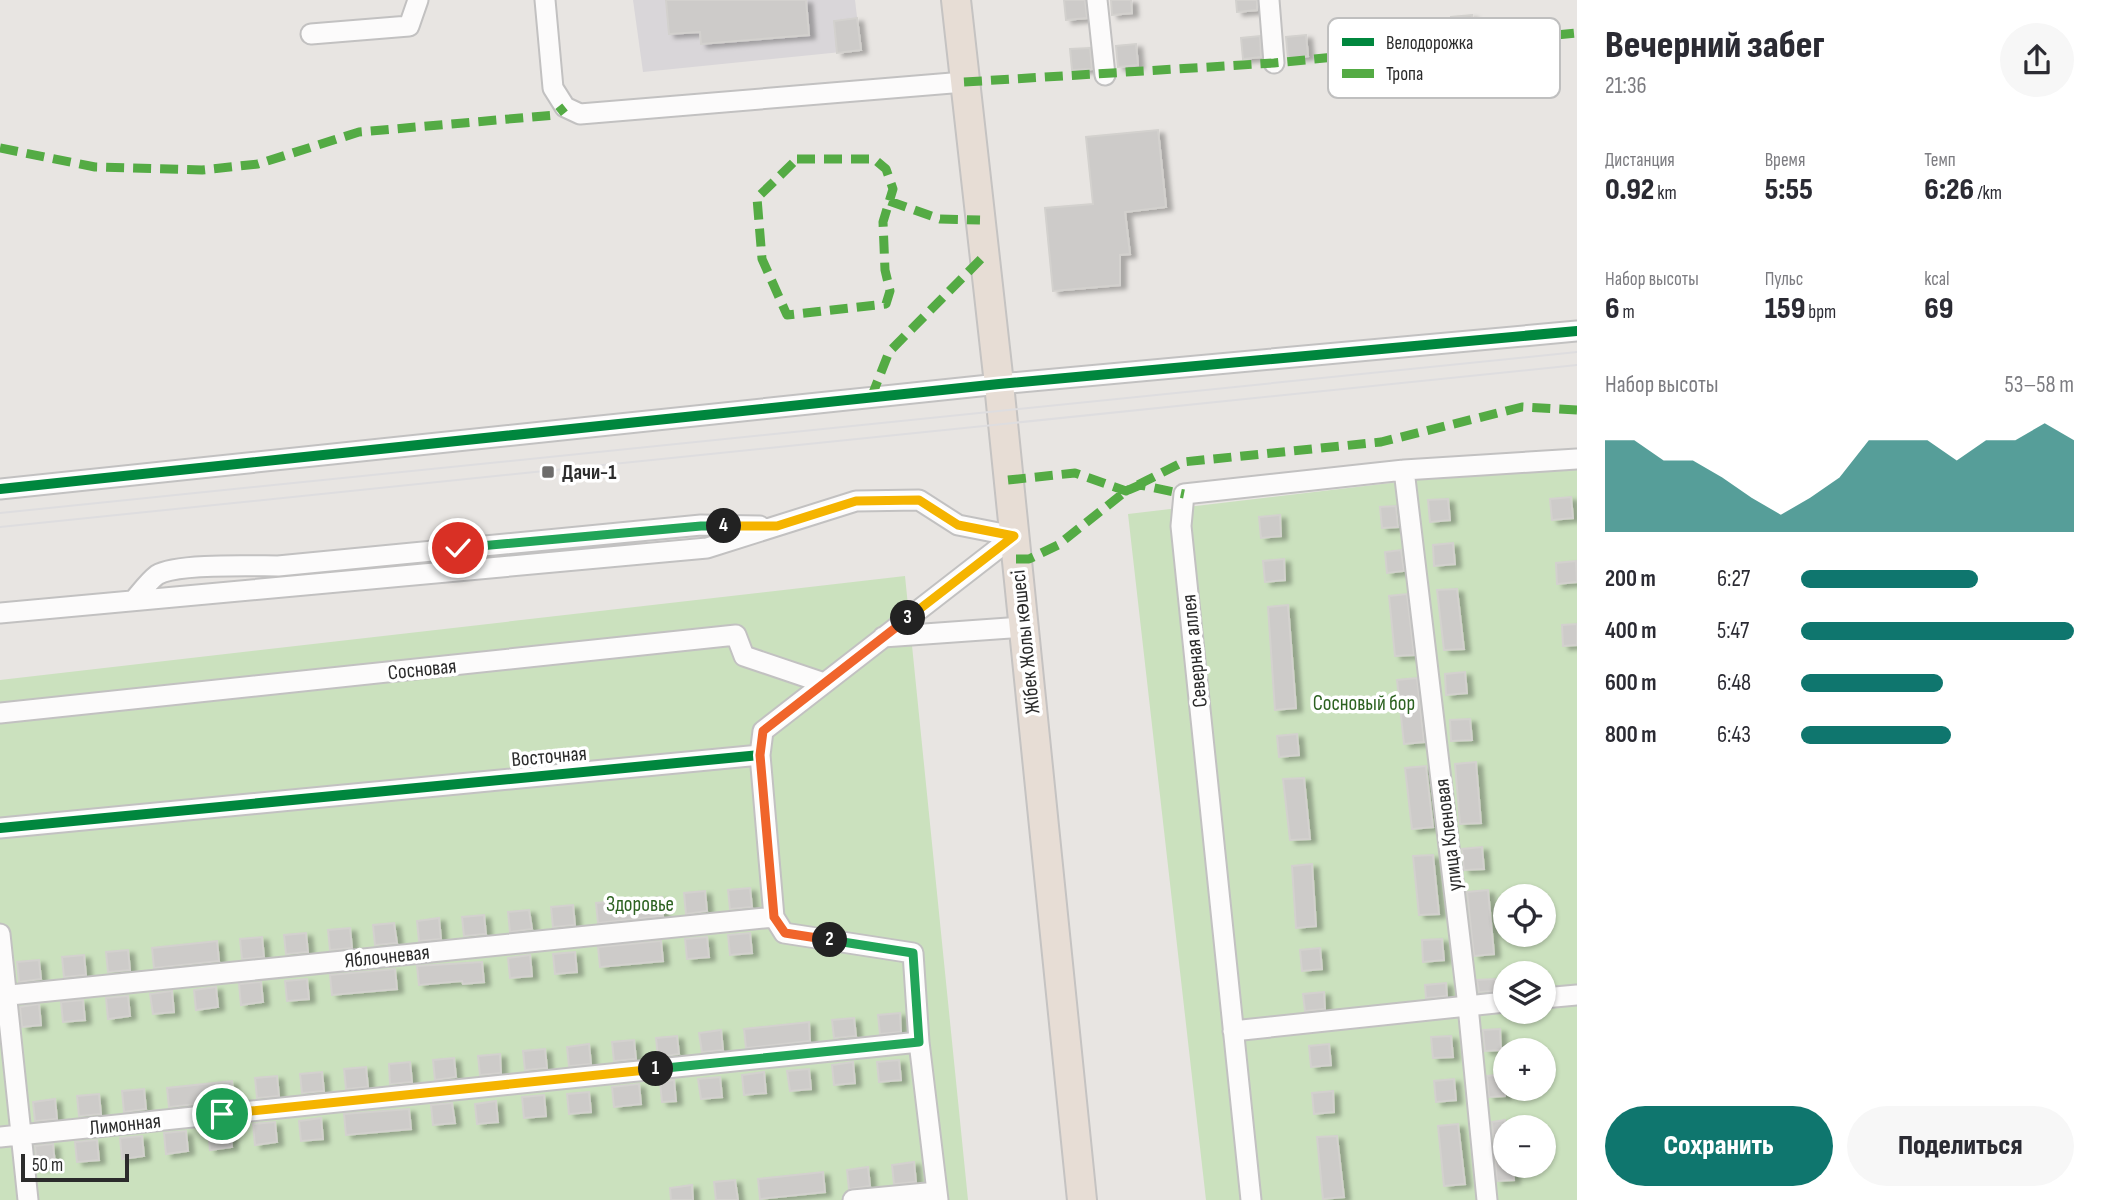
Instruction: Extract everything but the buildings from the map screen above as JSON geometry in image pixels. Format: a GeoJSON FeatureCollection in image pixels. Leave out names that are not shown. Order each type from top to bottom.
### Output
{"type":"FeatureCollection","features":[{"type":"Feature","properties":{"kind":"highway","name":"Жібек Жолы көшесі"},"geometry":{"type":"LineString","coordinates":[[956,0],[999,384],[1082,1200]]}},
{"type":"Feature","properties":{"kind":"street"},"geometry":{"type":"LineString","coordinates":[[311,34],[409,26],[418,0]]}},
{"type":"Feature","properties":{"kind":"street"},"geometry":{"type":"LineString","coordinates":[[545,0],[553,88],[565,107],[580,114],[964,82]]}},
{"type":"Feature","properties":{"kind":"street"},"geometry":{"type":"LineString","coordinates":[[1097,0],[1105,75]]}},
{"type":"Feature","properties":{"kind":"street"},"geometry":{"type":"LineString","coordinates":[[1269,0],[1274,63]]}},
{"type":"Feature","properties":{"kind":"street"},"geometry":{"type":"LineString","coordinates":[[0,489],[999,384],[1577,331]]}},
{"type":"Feature","properties":{"kind":"street","name":"Северная аллея"},"geometry":{"type":"LineString","coordinates":[[1251,1200],[1181,526],[1184,494],[1404,470],[1577,458]]}},
{"type":"Feature","properties":{"kind":"street","name":"улица Кленовая"},"geometry":{"type":"LineString","coordinates":[[1404,470],[1468,1006],[1487,1200]]}},
{"type":"Feature","properties":{"kind":"street"},"geometry":{"type":"LineString","coordinates":[[0,612],[707,548],[856,501],[919,500],[958,525],[1014,536]]}},
{"type":"Feature","properties":{"kind":"street"},"geometry":{"type":"LineString","coordinates":[[853,1200],[938,1196],[919,1042],[913,953],[785,933],[774,917],[760,755],[763,731],[1014,536]]}},
{"type":"Feature","properties":{"kind":"street"},"geometry":{"type":"LineString","coordinates":[[883,637],[1023,627]]}},
{"type":"Feature","properties":{"kind":"street","name":"Сосновая"},"geometry":{"type":"LineString","coordinates":[[0,713],[736,635],[744,656],[824,683]]}},
{"type":"Feature","properties":{"kind":"street","name":"Восточная"},"geometry":{"type":"LineString","coordinates":[[0,828],[760,755]]}},
{"type":"Feature","properties":{"kind":"street","name":"Яблочневая"},"geometry":{"type":"LineString","coordinates":[[3,995],[774,917]]}},
{"type":"Feature","properties":{"kind":"street"},"geometry":{"type":"LineString","coordinates":[[0,934],[3,995],[28,1200]]}},
{"type":"Feature","properties":{"kind":"street"},"geometry":{"type":"LineString","coordinates":[[1556,997],[1577,995]]}},
{"type":"Feature","properties":{"kind":"street"},"geometry":{"type":"LineString","coordinates":[[1233,1031],[1493,1003]]}},
{"type":"Feature","properties":{"kind":"street","name":"Лимонная"},"geometry":{"type":"LineString","coordinates":[[0,1137],[919,1042]]}},
{"type":"Feature","properties":{"kind":"shaded area"},"geometry":{"type":"Polygon","coordinates":[[[633,0],[855,0],[861,50],[643,72],[633,0]]]}},
{"type":"Feature","properties":{"kind":"green space","name":"Сосновый бор"},"geometry":{"type":"Polygon","coordinates":[[[1577,461],[1577,1200],[1206,1200],[1128,514],[1577,461]]]}},
{"type":"Feature","properties":{"kind":"green space","name":"Здоровье"},"geometry":{"type":"Polygon","coordinates":[[[905,576],[968,1200],[0,1200],[0,680],[905,576]]]}},
{"type":"Feature","properties":{"kind":"tram line"},"geometry":{"type":"LineString","coordinates":[[0,513],[1577,352]]}},
{"type":"Feature","properties":{"kind":"tram line"},"geometry":{"type":"LineString","coordinates":[[0,527],[1577,365]]}},
{"type":"Feature","properties":{"kind":"marked path"},"geometry":{"type":"LineString","coordinates":[[1560,35],[1577,33]]}},
{"type":"Feature","properties":{"kind":"marked path"},"geometry":{"type":"LineString","coordinates":[[964,82],[1328,58]]}},
{"type":"Feature","properties":{"kind":"marked path"},"geometry":{"type":"LineString","coordinates":[[0,148],[95,167],[202,170],[258,164],[359,132],[555,115],[565,107]]}},
{"type":"Feature","properties":{"kind":"marked path"},"geometry":{"type":"LineString","coordinates":[[797,159],[874,159],[886,169],[893,189],[883,222],[885,270],[890,291],[886,304],[787,315],[762,259],[757,198],[797,159]]}},
{"type":"Feature","properties":{"kind":"marked path"},"geometry":{"type":"LineString","coordinates":[[889,201],[940,219],[980,220]]}},
{"type":"Feature","properties":{"kind":"marked path"},"geometry":{"type":"LineString","coordinates":[[871,398],[889,352],[984,256]]}},
{"type":"Feature","properties":{"kind":"marked path"},"geometry":{"type":"LineString","coordinates":[[1008,480],[1075,473],[1126,491],[1183,462],[1381,442],[1522,407],[1577,410]]}},
{"type":"Feature","properties":{"kind":"marked path"},"geometry":{"type":"LineString","coordinates":[[1016,559],[1029,559],[1058,545],[1126,491],[1140,485],[1184,494]]}},
{"type":"Feature","properties":{"kind":"cycle path"},"geometry":{"type":"LineString","coordinates":[[0,489],[999,384],[1577,331]]}},
{"type":"Feature","properties":{"kind":"cycle path"},"geometry":{"type":"LineString","coordinates":[[0,828],[760,755],[763,731],[1014,536]]}},
{"type":"Feature","properties":{"kind":"place","name":"Дачи-1"},"geometry":{"type":"Point","coordinates":[548,472]}},
{"type":"Feature","properties":{"kind":"route"},"geometry":{"type":"LineString","coordinates":[[222,1114],[919,1042],[913,953],[785,933],[774,917],[760,755],[763,731],[1014,536],[958,525],[919,500],[856,501],[777,526],[701,526],[458,548]]}}]}
